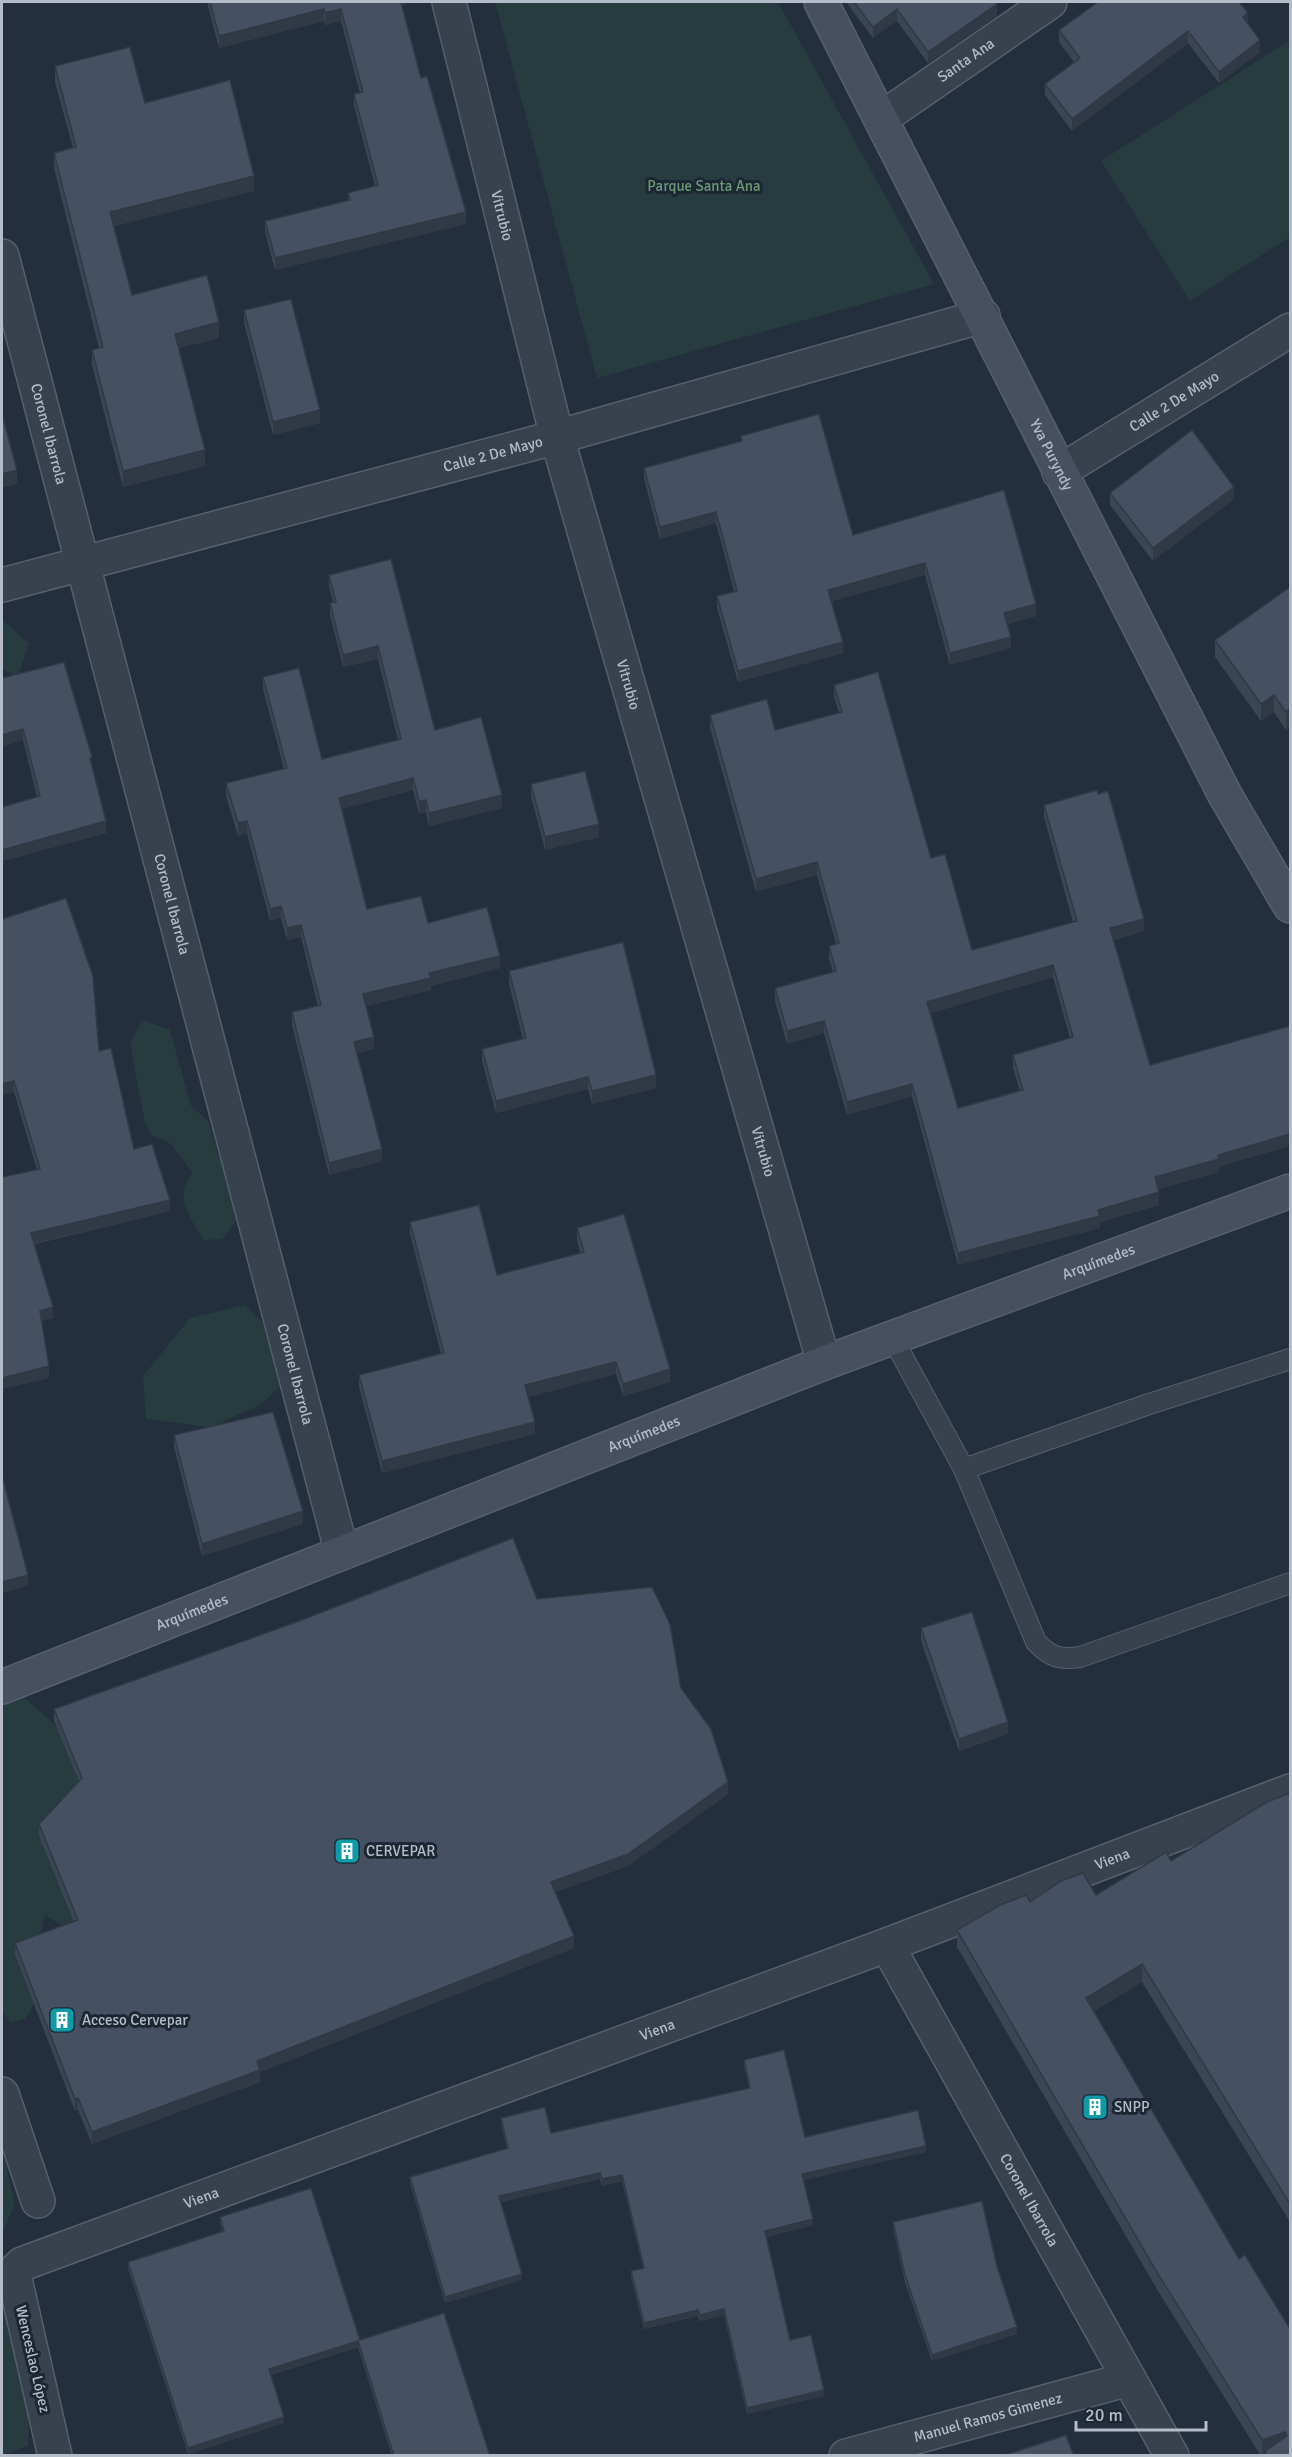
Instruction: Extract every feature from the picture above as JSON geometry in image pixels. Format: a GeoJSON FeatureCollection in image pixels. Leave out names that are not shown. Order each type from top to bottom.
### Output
{"type":"FeatureCollection","features":[{"type":"Feature","properties":{"kind":"main road","name":"Yva Puryndy"},"geometry":{"type":"LineString","coordinates":[[821,2],[983,316],[1059,472],[1225,795],[1290,906]]}},
{"type":"Feature","properties":{"kind":"main road","name":"Arquímedes"},"geometry":{"type":"LineString","coordinates":[[2,1688],[824,1364],[1290,1191]]}},
{"type":"Feature","properties":{"kind":"street","name":"Vitrubio"},"geometry":{"type":"LineString","coordinates":[[449,2],[557,437],[824,1364]]}},
{"type":"Feature","properties":{"kind":"street","name":"Santa Ana"},"geometry":{"type":"LineString","coordinates":[[882,118],[1050,2]]}},
{"type":"Feature","properties":{"kind":"street","name":"Coronel Ibarrola"},"geometry":{"type":"LineString","coordinates":[[2,256],[342,1553]]}},
{"type":"Feature","properties":{"kind":"street","name":"Calle 2 De Mayo"},"geometry":{"type":"LineString","coordinates":[[2,585],[557,437],[983,316]]}},
{"type":"Feature","properties":{"kind":"street","name":"Calle 2 De Mayo"},"geometry":{"type":"LineString","coordinates":[[1059,472],[1290,330]]}},
{"type":"Feature","properties":{"kind":"street","name":"Viena"},"geometry":{"type":"LineString","coordinates":[[22,2264],[887,1945],[1290,1791]]}},
{"type":"Feature","properties":{"kind":"street","name":"Coronel Ibarrola"},"geometry":{"type":"LineString","coordinates":[[887,1945],[1172,2456]]}},
{"type":"Feature","properties":{"kind":"street"},"geometry":{"type":"LineString","coordinates":[[2,2094],[38,2201]]}},
{"type":"Feature","properties":{"kind":"street","name":"Wenceslao López"},"geometry":{"type":"LineString","coordinates":[[22,2264],[16,2270],[15,2279],[55,2456]]}},
{"type":"Feature","properties":{"kind":"street","name":"Manuel Ramos Gimenez"},"geometry":{"type":"LineString","coordinates":[[846,2456],[1129,2379]]}},
{"type":"Feature","properties":{"kind":"lane"},"geometry":{"type":"LineString","coordinates":[[893,1339],[964,1469],[1036,1642],[1047,1654],[1061,1659],[1080,1657],[1290,1583]]}},
{"type":"Feature","properties":{"kind":"lane"},"geometry":{"type":"LineString","coordinates":[[964,1469],[1149,1404],[1290,1359]]}},
{"type":"Feature","properties":{"kind":"green space","name":"Parque Santa Ana"},"geometry":{"type":"Polygon","coordinates":[[[495,2],[778,2],[934,284],[597,378],[495,2]]]}},
{"type":"Feature","properties":{"kind":"green space"},"geometry":{"type":"Polygon","coordinates":[[[1290,40],[1290,237],[1190,301],[1101,161],[1290,40]]]}},
{"type":"Feature","properties":{"kind":"green space"},"geometry":{"type":"Polygon","coordinates":[[[2,620],[29,643],[18,676],[2,669],[2,620]]]}},
{"type":"Feature","properties":{"kind":"green space"},"geometry":{"type":"Polygon","coordinates":[[[142,1020],[170,1030],[191,1106],[208,1121],[217,1151],[233,1187],[240,1216],[222,1239],[204,1240],[189,1215],[184,1199],[184,1190],[193,1173],[171,1144],[150,1134],[145,1122],[130,1044],[142,1020]]]}},
{"type":"Feature","properties":{"kind":"green space"},"geometry":{"type":"Polygon","coordinates":[[[245,1305],[283,1342],[287,1381],[260,1405],[210,1427],[146,1419],[143,1376],[190,1318],[245,1305]]]}},
{"type":"Feature","properties":{"kind":"green space"},"geometry":{"type":"Polygon","coordinates":[[[21,1695],[109,1772],[88,1942],[45,1915],[37,1946],[34,2004],[25,2019],[10,2023],[2,2010],[2,1704],[21,1695]]]}},
{"type":"Feature","properties":{"kind":"green space"},"geometry":{"type":"Polygon","coordinates":[[[2,2148],[15,2203],[2,2234],[2,2148]]]}},
{"type":"Feature","properties":{"kind":"green space"},"geometry":{"type":"Polygon","coordinates":[[[2,2296],[29,2405],[28,2446],[2,2455],[2,2296]]]}},
{"type":"Feature","properties":{"kind":"building"},"geometry":{"type":"Polygon","coordinates":[[[210,2],[401,2],[421,78],[427,76],[466,212],[275,258],[265,221],[350,200],[348,193],[378,185],[354,94],[363,92],[341,9],[325,13],[324,9],[219,36],[210,2]]]}},
{"type":"Feature","properties":{"kind":"building"},"geometry":{"type":"Polygon","coordinates":[[[854,2],[995,2],[997,4],[928,52],[897,9],[873,27],[854,2]]]}},
{"type":"Feature","properties":{"kind":"building"},"geometry":{"type":"Polygon","coordinates":[[[1098,2],[1239,2],[1248,13],[1243,17],[1260,40],[1219,72],[1188,31],[1072,119],[1045,84],[1080,58],[1059,30],[1098,2]]]}},
{"type":"Feature","properties":{"kind":"building"},"geometry":{"type":"Polygon","coordinates":[[[130,47],[145,103],[230,80],[254,176],[110,212],[132,295],[207,275],[219,322],[175,334],[205,450],[123,471],[92,350],[103,347],[54,153],[76,147],[55,66],[130,47]]]}},
{"type":"Feature","properties":{"kind":"building"},"geometry":{"type":"Polygon","coordinates":[[[291,299],[320,410],[273,422],[244,310],[291,299]]]}},
{"type":"Feature","properties":{"kind":"building"},"geometry":{"type":"Polygon","coordinates":[[[2,414],[17,470],[2,474],[2,414]]]}},
{"type":"Feature","properties":{"kind":"building"},"geometry":{"type":"Polygon","coordinates":[[[819,414],[853,535],[1004,490],[1036,604],[1004,613],[1011,637],[950,653],[925,563],[828,590],[843,642],[738,671],[717,596],[737,591],[716,512],[660,527],[644,468],[742,441],[741,436],[819,414]]]}},
{"type":"Feature","properties":{"kind":"building"},"geometry":{"type":"Polygon","coordinates":[[[1192,430],[1234,487],[1153,548],[1110,493],[1192,430]]]}},
{"type":"Feature","properties":{"kind":"building"},"geometry":{"type":"Polygon","coordinates":[[[391,559],[435,730],[481,717],[502,795],[429,813],[426,800],[419,801],[413,778],[339,798],[367,909],[421,896],[428,923],[487,907],[500,956],[429,973],[431,978],[363,994],[374,1037],[354,1042],[382,1149],[329,1163],[292,1012],[321,1005],[301,925],[287,928],[281,906],[270,909],[247,821],[238,823],[226,783],[287,768],[263,677],[299,668],[322,759],[401,739],[378,646],[343,655],[330,603],[336,602],[329,575],[391,559]]]}},
{"type":"Feature","properties":{"kind":"building"},"geometry":{"type":"Polygon","coordinates":[[[1290,587],[1290,709],[1286,712],[1274,695],[1261,704],[1215,640],[1290,587]]]}},
{"type":"Feature","properties":{"kind":"building"},"geometry":{"type":"Polygon","coordinates":[[[64,662],[92,757],[90,758],[106,821],[2,850],[2,807],[40,796],[23,729],[2,735],[2,678],[64,662]]]}},
{"type":"Feature","properties":{"kind":"building"},"geometry":{"type":"Polygon","coordinates":[[[878,672],[931,858],[945,854],[972,950],[1077,921],[1044,805],[1097,790],[1098,794],[1108,791],[1144,919],[1110,928],[1150,1065],[1290,1026],[1290,1134],[1218,1155],[1219,1159],[1155,1177],[1159,1192],[1098,1210],[1100,1216],[958,1253],[912,1084],[847,1102],[824,1021],[787,1031],[775,988],[836,971],[829,946],[839,943],[817,862],[756,879],[710,715],[767,699],[775,730],[842,712],[834,685],[878,672]],[[1053,965],[927,1002],[958,1108],[1023,1090],[1013,1055],[1073,1037],[1053,965]]]}},
{"type":"Feature","properties":{"kind":"building"},"geometry":{"type":"Polygon","coordinates":[[[585,771],[599,824],[545,837],[531,784],[585,771]]]}},
{"type":"Feature","properties":{"kind":"building"},"geometry":{"type":"Polygon","coordinates":[[[66,898],[93,976],[99,1051],[111,1048],[134,1149],[152,1144],[170,1200],[31,1233],[53,1307],[40,1311],[49,1366],[2,1378],[2,1177],[40,1169],[14,1081],[2,1084],[2,919],[66,898]]]}},
{"type":"Feature","properties":{"kind":"building"},"geometry":{"type":"Polygon","coordinates":[[[623,942],[656,1075],[592,1091],[588,1077],[496,1101],[482,1049],[526,1038],[509,971],[623,942]]]}},
{"type":"Feature","properties":{"kind":"building"},"geometry":{"type":"Polygon","coordinates":[[[479,1205],[497,1275],[584,1252],[577,1228],[624,1214],[670,1369],[623,1384],[616,1362],[525,1385],[535,1422],[382,1461],[359,1375],[444,1353],[410,1222],[479,1205]]]}},
{"type":"Feature","properties":{"kind":"building"},"geometry":{"type":"Polygon","coordinates":[[[273,1412],[303,1511],[202,1544],[174,1435],[273,1412]]]}},
{"type":"Feature","properties":{"kind":"building"},"geometry":{"type":"Polygon","coordinates":[[[2,1475],[28,1575],[2,1582],[2,1475]]]}},
{"type":"Feature","properties":{"kind":"building","name":"CERVEPAR"},"geometry":{"type":"Polygon","coordinates":[[[513,1538],[537,1599],[652,1587],[670,1624],[681,1688],[711,1729],[728,1782],[628,1854],[551,1882],[574,1936],[257,2061],[260,2070],[92,2132],[78,2098],[75,2099],[15,1943],[78,1920],[39,1824],[82,1778],[54,1709],[299,1621],[513,1538]]]}},
{"type":"Feature","properties":{"kind":"building"},"geometry":{"type":"Polygon","coordinates":[[[972,1612],[1008,1722],[959,1739],[921,1628],[972,1612]]]}},
{"type":"Feature","properties":{"kind":"building"},"geometry":{"type":"Polygon","coordinates":[[[1290,1793],[1290,2204],[1142,1964],[1086,1998],[1239,2259],[1245,2255],[1290,2329],[1290,2456],[1268,2456],[1265,2451],[1287,2436],[1285,2432],[1262,2440],[1158,2274],[957,1930],[1000,1905],[1026,1895],[1030,1902],[1061,1881],[1083,1873],[1096,1895],[1166,1852],[1171,1861],[1265,1803],[1290,1793]]]}},
{"type":"Feature","properties":{"kind":"building"},"geometry":{"type":"Polygon","coordinates":[[[784,2050],[805,2137],[918,2110],[926,2146],[802,2174],[813,2219],[765,2231],[790,2340],[811,2335],[824,2390],[747,2408],[724,2309],[700,2315],[698,2310],[644,2323],[631,2271],[644,2268],[622,2175],[602,2179],[600,2173],[499,2196],[522,2274],[445,2297],[410,2177],[508,2148],[501,2118],[545,2107],[551,2133],[750,2088],[744,2060],[784,2050]]]}},
{"type":"Feature","properties":{"kind":"building"},"geometry":{"type":"Polygon","coordinates":[[[311,2188],[360,2340],[444,2313],[490,2456],[394,2456],[358,2341],[269,2369],[284,2417],[188,2448],[128,2262],[224,2231],[220,2217],[311,2188]]]}},
{"type":"Feature","properties":{"kind":"building"},"geometry":{"type":"Polygon","coordinates":[[[982,2201],[997,2266],[1017,2327],[932,2355],[905,2275],[893,2222],[982,2201]]]}},
{"type":"Feature","properties":{"kind":"building"},"geometry":{"type":"Polygon","coordinates":[[[1066,2435],[1074,2456],[1001,2456],[1005,2455],[1066,2435]]]}},
{"type":"Feature","properties":{"kind":"place","name":"CERVEPAR"},"geometry":{"type":"Point","coordinates":[347,1851]}},
{"type":"Feature","properties":{"kind":"place","name":"Acceso Cervepar"},"geometry":{"type":"Point","coordinates":[62,2020]}},
{"type":"Feature","properties":{"kind":"place","name":"SNPP"},"geometry":{"type":"Point","coordinates":[1095,2107]}}]}
